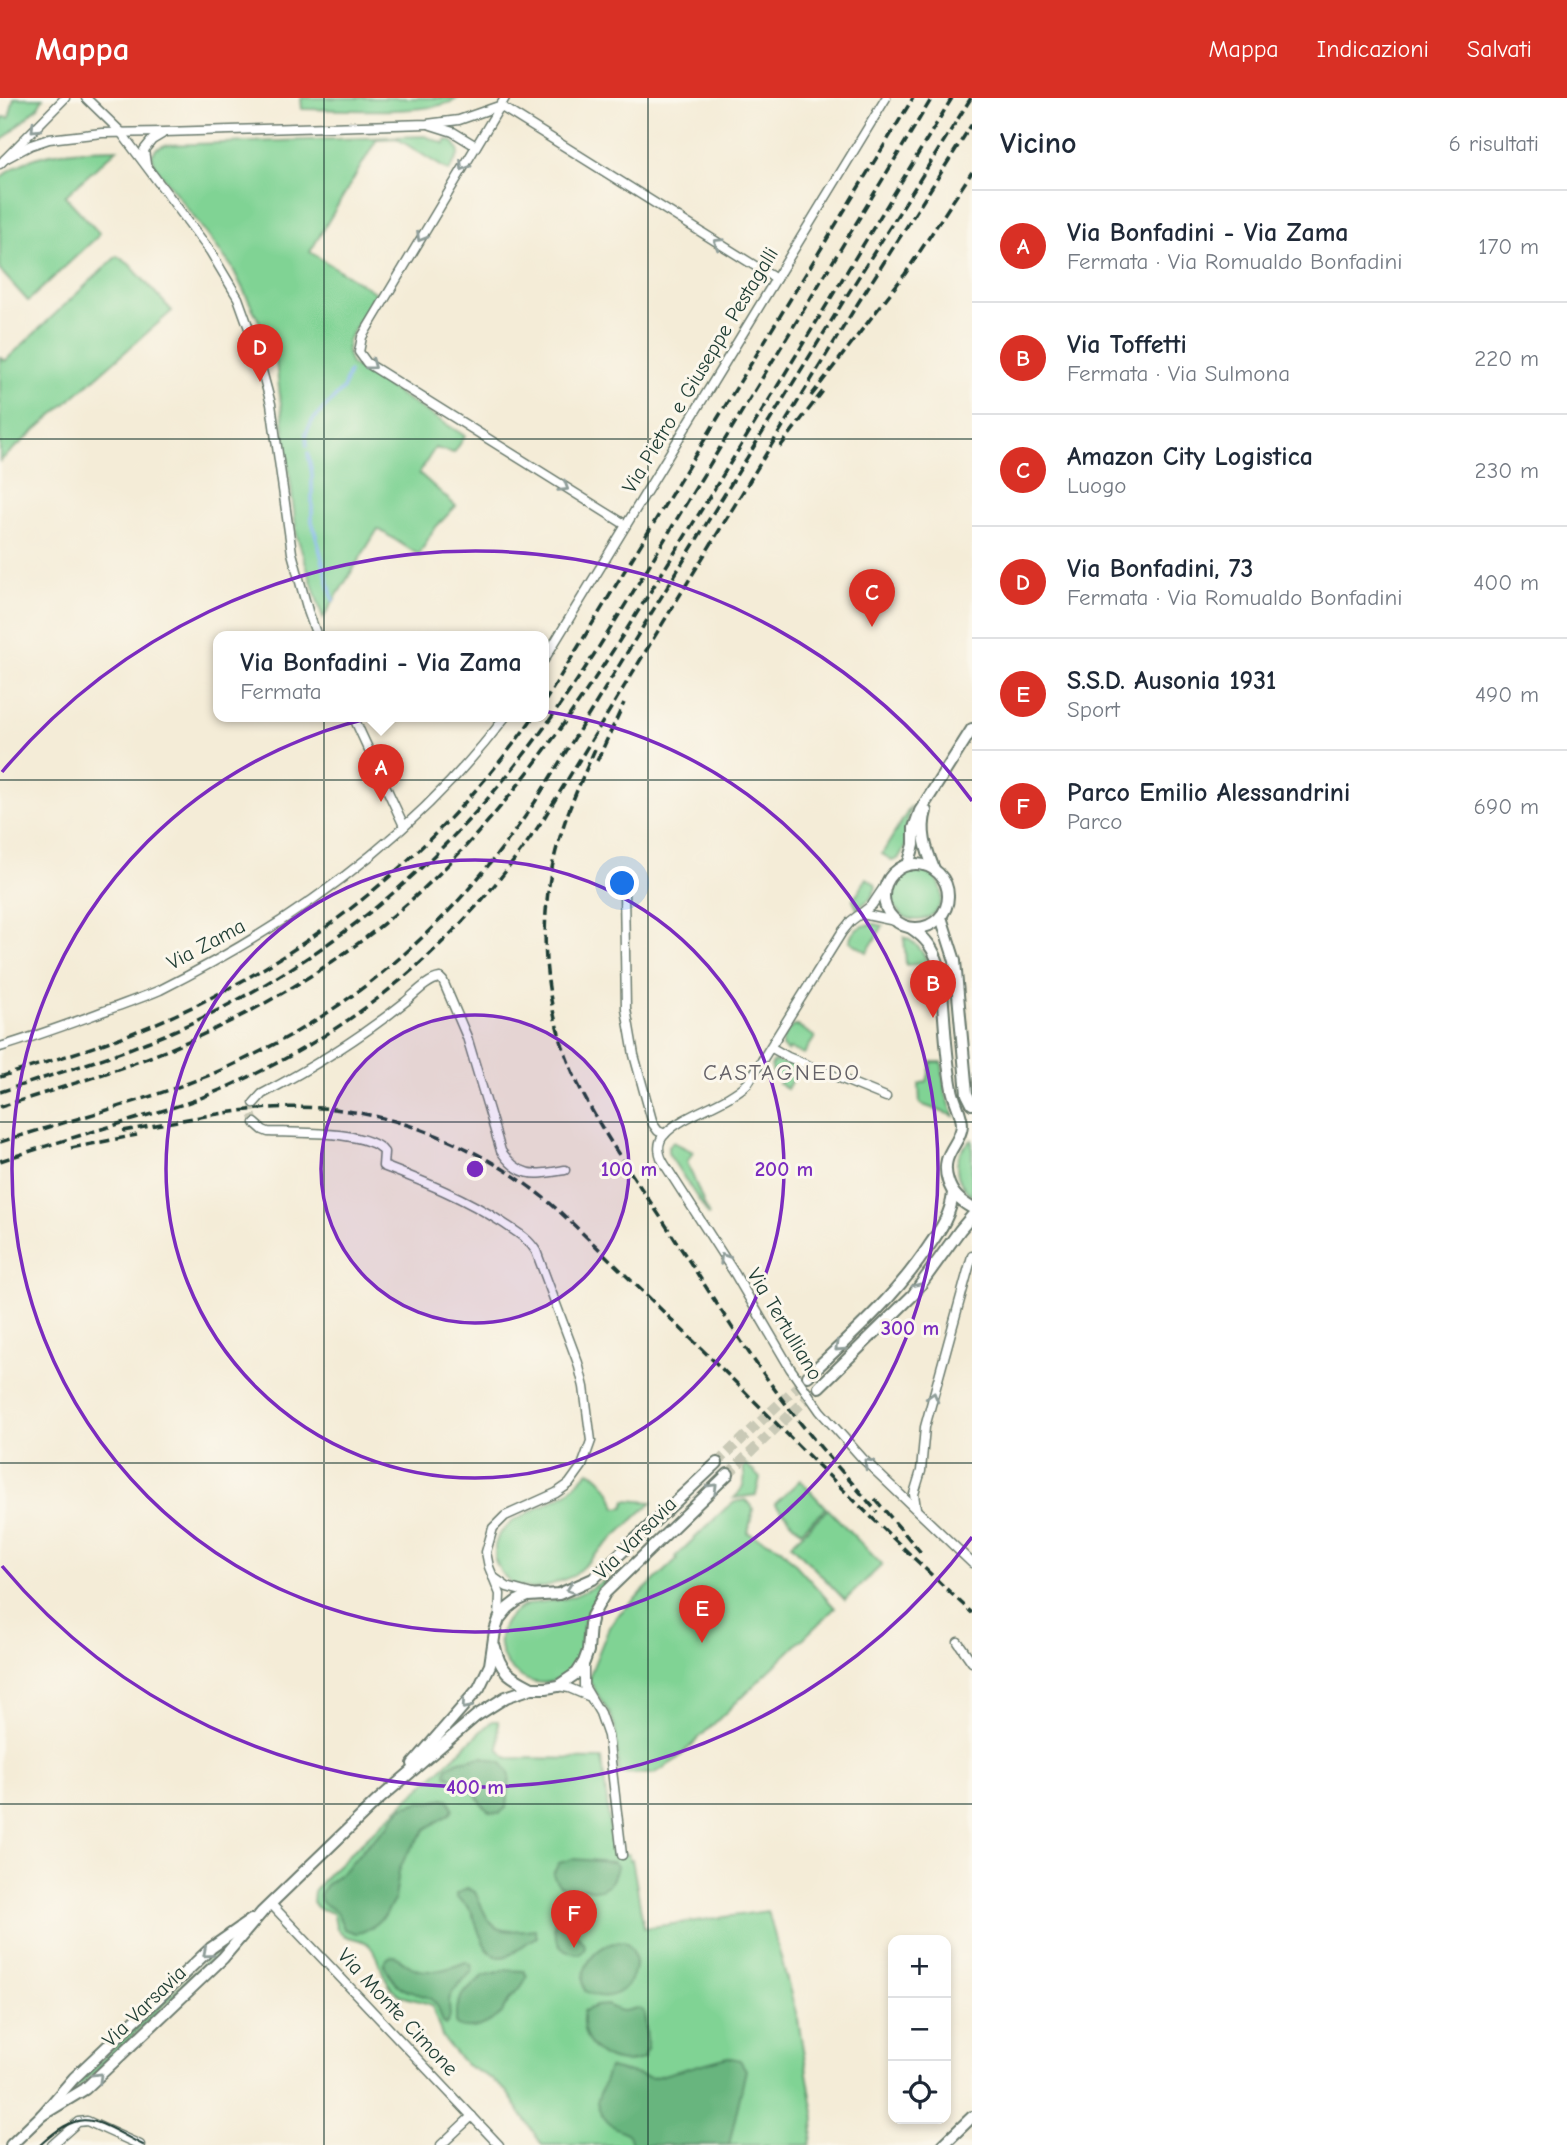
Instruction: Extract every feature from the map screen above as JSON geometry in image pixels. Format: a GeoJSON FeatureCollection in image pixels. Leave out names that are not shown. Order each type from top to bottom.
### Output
{"type":"FeatureCollection","features":[{"type":"Feature","properties":{"kind":"street"},"geometry":{"type":"LineString","coordinates":[[3,161],[65,98]]}},
{"type":"Feature","properties":{"kind":"street"},"geometry":{"type":"LineString","coordinates":[[86,98],[120,131],[211,251],[234,291],[250,330],[271,404],[292,553],[315,631]]}},
{"type":"Feature","properties":{"kind":"street","name":"Via Pietro e Giuseppe Pestagalli"},"geometry":{"type":"LineString","coordinates":[[549,652],[886,98]]}},
{"type":"Feature","properties":{"kind":"street"},"geometry":{"type":"LineString","coordinates":[[3,161],[30,145],[49,139],[120,131],[427,124],[459,120],[502,102]]}},
{"type":"Feature","properties":{"kind":"street"},"geometry":{"type":"LineString","coordinates":[[502,102],[776,279]]}},
{"type":"Feature","properties":{"kind":"street"},"geometry":{"type":"LineString","coordinates":[[502,102],[360,339],[359,352],[366,363],[626,525]]}},
{"type":"Feature","properties":{"kind":"street"},"geometry":{"type":"LineString","coordinates":[[427,124],[453,132],[476,146]]}},
{"type":"Feature","properties":{"kind":"street"},"geometry":{"type":"LineString","coordinates":[[147,167],[144,150],[164,132]]}},
{"type":"Feature","properties":{"kind":"street"},"geometry":{"type":"LineString","coordinates":[[355,722],[404,826],[449,784],[501,722]]}},
{"type":"Feature","properties":{"kind":"street"},"geometry":{"type":"LineString","coordinates":[[908,865],[914,845],[916,819],[972,729]]}},
{"type":"Feature","properties":{"kind":"street"},"geometry":{"type":"LineString","coordinates":[[928,800],[923,830],[926,849],[934,869]]}},
{"type":"Feature","properties":{"kind":"street","name":"Via Zama"},"geometry":{"type":"LineString","coordinates":[[0,1047],[43,1034],[157,991],[258,937],[340,880],[404,826]]}},
{"type":"Feature","properties":{"kind":"street"},"geometry":{"type":"LineString","coordinates":[[624,892],[625,991],[629,1026],[653,1124],[658,1131],[665,1134],[735,1094],[754,1075],[842,932],[851,921],[862,914],[896,871],[908,865],[920,864],[934,869],[944,878],[949,894],[948,906],[941,917],[929,926],[912,928]]}},
{"type":"Feature","properties":{"kind":"street"},"geometry":{"type":"LineString","coordinates":[[886,884],[885,904],[895,921]]}},
{"type":"Feature","properties":{"kind":"street"},"geometry":{"type":"LineString","coordinates":[[862,914],[895,921],[912,928],[932,948],[939,966],[952,1090],[961,1118],[961,1130],[946,1161],[948,1181],[959,1199],[972,1208]]}},
{"type":"Feature","properties":{"kind":"street"},"geometry":{"type":"LineString","coordinates":[[941,917],[955,961],[967,1094],[972,1104]]}},
{"type":"Feature","properties":{"kind":"street"},"geometry":{"type":"LineString","coordinates":[[254,1102],[262,1094],[332,1055],[432,980],[440,978],[467,1037],[501,1151],[513,1165],[529,1174],[565,1170]]}},
{"type":"Feature","properties":{"kind":"street"},"geometry":{"type":"LineString","coordinates":[[772,1048],[886,1097]]}},
{"type":"Feature","properties":{"kind":"street"},"geometry":{"type":"LineString","coordinates":[[255,1123],[268,1132],[338,1135],[379,1145],[384,1152],[383,1166],[458,1196],[480,1208],[529,1242],[538,1256],[582,1376],[590,1441],[585,1460],[574,1479],[562,1489],[496,1523],[489,1536],[486,1552],[500,1594],[499,1619]]}},
{"type":"Feature","properties":{"kind":"street"},"geometry":{"type":"LineString","coordinates":[[957,1138],[972,1129]]}},
{"type":"Feature","properties":{"kind":"street","name":"Via Tertulliano"},"geometry":{"type":"LineString","coordinates":[[665,1134],[659,1146],[661,1159],[735,1274],[799,1382],[836,1430],[972,1563]]}},
{"type":"Feature","properties":{"kind":"street"},"geometry":{"type":"LineString","coordinates":[[808,1376],[887,1301],[911,1272],[944,1226],[953,1192]]}},
{"type":"Feature","properties":{"kind":"street"},"geometry":{"type":"LineString","coordinates":[[819,1387],[913,1295],[972,1216]]}},
{"type":"Feature","properties":{"kind":"street"},"geometry":{"type":"LineString","coordinates":[[917,1511],[914,1494],[921,1471],[925,1427],[972,1256]]}},
{"type":"Feature","properties":{"kind":"street","name":"Via Varsavia"},"geometry":{"type":"LineString","coordinates":[[11,2145],[42,2116],[85,2089],[223,1958],[262,1912],[397,1782],[479,1688],[490,1665],[499,1619],[508,1608],[528,1596],[559,1594],[593,1579],[717,1463]]}},
{"type":"Feature","properties":{"kind":"street","name":"Via Varsavia"},"geometry":{"type":"LineString","coordinates":[[584,1662],[588,1651],[590,1624],[605,1593],[728,1474]]}},
{"type":"Feature","properties":{"kind":"street"},"geometry":{"type":"LineString","coordinates":[[493,1577],[507,1587],[538,1595]]}},
{"type":"Feature","properties":{"kind":"street"},"geometry":{"type":"LineString","coordinates":[[958,1642],[972,1662]]}},
{"type":"Feature","properties":{"kind":"street"},"geometry":{"type":"LineString","coordinates":[[494,1644],[502,1668],[510,1677],[532,1688]]}},
{"type":"Feature","properties":{"kind":"street"},"geometry":{"type":"LineString","coordinates":[[558,1686],[577,1673],[584,1662]]}},
{"type":"Feature","properties":{"kind":"street"},"geometry":{"type":"LineString","coordinates":[[584,1662],[584,1686],[604,1721],[608,1735],[622,1854]]}},
{"type":"Feature","properties":{"kind":"street"},"geometry":{"type":"LineString","coordinates":[[558,1686],[580,1692],[590,1698]]}},
{"type":"Feature","properties":{"kind":"street","name":"Via Varsavia"},"geometry":{"type":"LineString","coordinates":[[397,1782],[486,1708],[506,1697],[532,1688],[558,1686]]}},
{"type":"Feature","properties":{"kind":"street","name":"Via Monte Cimone"},"geometry":{"type":"LineString","coordinates":[[271,1904],[499,2145]]}},
{"type":"Feature","properties":{"kind":"street"},"geometry":{"type":"LineString","coordinates":[[441,2145],[472,2116]]}},
{"type":"Feature","properties":{"kind":"street"},"geometry":{"type":"LineString","coordinates":[[943,2145],[972,2117]]}},
{"type":"Feature","properties":{"kind":"street"},"geometry":{"type":"LineString","coordinates":[[52,2145],[78,2122],[93,2123],[139,2145]]}},
{"type":"Feature","properties":{"kind":"green space"},"geometry":{"type":"Polygon","coordinates":[[[14,98],[43,98],[38,107],[0,142],[3,117],[9,118],[14,98]]]}},
{"type":"Feature","properties":{"kind":"green space"},"geometry":{"type":"Polygon","coordinates":[[[301,98],[458,98],[446,104],[429,107],[360,110],[302,109],[301,98]]]}},
{"type":"Feature","properties":{"kind":"green space"},"geometry":{"type":"Polygon","coordinates":[[[425,136],[445,144],[446,140],[455,144],[459,154],[449,171],[396,138],[377,139],[310,252],[376,293],[348,340],[347,353],[351,364],[465,436],[454,453],[435,448],[419,473],[456,506],[433,530],[419,555],[378,529],[323,618],[297,536],[276,363],[265,333],[232,267],[155,166],[152,155],[156,149],[165,145],[425,136]]]}},
{"type":"Feature","properties":{"kind":"green space"},"geometry":{"type":"Polygon","coordinates":[[[117,149],[65,196],[99,233],[98,236],[28,301],[0,270],[0,178],[13,168],[40,156],[70,151],[117,149]]]}},
{"type":"Feature","properties":{"kind":"green space"},"geometry":{"type":"Polygon","coordinates":[[[117,256],[129,264],[172,311],[0,461],[0,357],[5,361],[117,256]]]}},
{"type":"Feature","properties":{"kind":"green space"},"geometry":{"type":"Polygon","coordinates":[[[911,806],[906,845],[898,859],[893,861],[882,854],[911,806]]]}},
{"type":"Feature","properties":{"kind":"green space"},"geometry":{"type":"Polygon","coordinates":[[[917,870],[934,878],[942,895],[934,912],[917,920],[900,912],[892,895],[900,878],[917,870]]]}},
{"type":"Feature","properties":{"kind":"green space"},"geometry":{"type":"Polygon","coordinates":[[[867,878],[876,888],[871,898],[857,909],[853,900],[867,878]]]}},
{"type":"Feature","properties":{"kind":"green space"},"geometry":{"type":"Polygon","coordinates":[[[875,924],[883,926],[867,952],[850,941],[859,928],[875,924]]]}},
{"type":"Feature","properties":{"kind":"green space"},"geometry":{"type":"Polygon","coordinates":[[[904,937],[919,947],[928,963],[906,965],[904,937]]]}},
{"type":"Feature","properties":{"kind":"green space"},"geometry":{"type":"Polygon","coordinates":[[[794,1026],[815,1037],[804,1054],[789,1049],[788,1052],[782,1047],[785,1035],[794,1026]]]}},
{"type":"Feature","properties":{"kind":"green space"},"geometry":{"type":"Polygon","coordinates":[[[774,1061],[788,1065],[789,1062],[815,1072],[797,1075],[787,1089],[779,1084],[781,1081],[773,1073],[771,1066],[774,1061]]]}},
{"type":"Feature","properties":{"kind":"green space"},"geometry":{"type":"Polygon","coordinates":[[[932,1062],[942,1062],[945,1091],[954,1116],[920,1104],[919,1084],[927,1081],[932,1062]]]}},
{"type":"Feature","properties":{"kind":"green space"},"geometry":{"type":"Polygon","coordinates":[[[972,1140],[972,1196],[961,1183],[957,1168],[960,1153],[972,1140]]]}},
{"type":"Feature","properties":{"kind":"green space"},"geometry":{"type":"Polygon","coordinates":[[[673,1142],[693,1152],[687,1162],[709,1216],[668,1153],[668,1147],[673,1142]]]}},
{"type":"Feature","properties":{"kind":"green space"},"geometry":{"type":"Polygon","coordinates":[[[739,1458],[760,1478],[756,1495],[734,1498],[744,1480],[739,1458]]]}},
{"type":"Feature","properties":{"kind":"green space"},"geometry":{"type":"Polygon","coordinates":[[[589,1471],[607,1486],[616,1508],[624,1507],[626,1500],[652,1502],[573,1576],[532,1589],[514,1585],[501,1573],[495,1560],[495,1545],[499,1534],[513,1521],[567,1493],[589,1471]]]}},
{"type":"Feature","properties":{"kind":"green space"},"geometry":{"type":"Polygon","coordinates":[[[800,1480],[826,1508],[801,1531],[775,1504],[800,1480]]]}},
{"type":"Feature","properties":{"kind":"green space"},"geometry":{"type":"Polygon","coordinates":[[[745,1500],[753,1509],[748,1533],[781,1548],[835,1608],[676,1760],[654,1774],[619,1773],[614,1723],[589,1677],[609,1627],[726,1508],[745,1500]]]}},
{"type":"Feature","properties":{"kind":"green space"},"geometry":{"type":"Polygon","coordinates":[[[828,1509],[882,1565],[845,1600],[791,1544],[828,1509]]]}},
{"type":"Feature","properties":{"kind":"green space"},"geometry":{"type":"Polygon","coordinates":[[[607,1579],[588,1612],[578,1657],[571,1668],[557,1679],[542,1683],[527,1680],[514,1671],[504,1659],[500,1645],[502,1629],[512,1614],[525,1606],[573,1596],[607,1579]]]}},
{"type":"Feature","properties":{"kind":"green space"},"geometry":{"type":"Polygon","coordinates":[[[492,1721],[498,1721],[499,1750],[508,1758],[602,1759],[613,1855],[628,1854],[630,1860],[632,1859],[644,1928],[768,1911],[798,2020],[815,2119],[810,2145],[542,2145],[507,2092],[490,2078],[466,2065],[448,2045],[442,2036],[432,2006],[397,1993],[388,1983],[370,1946],[340,1933],[333,1913],[318,1908],[313,1903],[314,1891],[329,1873],[492,1721]]]}},
{"type":"Feature","properties":{"kind":"green space"},"geometry":{"type":"Polygon","coordinates":[[[483,1757],[502,1762],[510,1775],[507,1807],[500,1813],[489,1812],[471,1789],[446,1774],[447,1767],[459,1761],[483,1757]]]}},
{"type":"Feature","properties":{"kind":"green space"},"geometry":{"type":"Polygon","coordinates":[[[449,1800],[453,1808],[451,1813],[426,1829],[406,1855],[399,1871],[395,1899],[385,1915],[362,1932],[344,1929],[337,1912],[322,1902],[320,1896],[325,1886],[348,1867],[403,1807],[449,1800]]]}},
{"type":"Feature","properties":{"kind":"green space"},"geometry":{"type":"Polygon","coordinates":[[[572,1859],[613,1862],[617,1866],[612,1880],[601,1889],[565,1888],[558,1884],[553,1874],[559,1863],[572,1859]]]}},
{"type":"Feature","properties":{"kind":"green space"},"geometry":{"type":"Polygon","coordinates":[[[467,1888],[475,1892],[495,1927],[510,1931],[535,1929],[537,1937],[509,1955],[494,1955],[484,1943],[471,1911],[456,1897],[456,1894],[467,1888]]]}},
{"type":"Feature","properties":{"kind":"green space"},"geometry":{"type":"Polygon","coordinates":[[[568,1910],[573,1913],[572,1928],[585,1945],[579,1954],[560,1945],[555,1934],[557,1913],[568,1910]]]}},
{"type":"Feature","properties":{"kind":"green space"},"geometry":{"type":"Polygon","coordinates":[[[624,1941],[632,1949],[635,1959],[630,1981],[622,1990],[612,1995],[600,1996],[585,1991],[584,1971],[595,1953],[607,1945],[624,1941]]]}},
{"type":"Feature","properties":{"kind":"green space"},"geometry":{"type":"Polygon","coordinates":[[[230,1942],[83,2084],[64,2095],[218,1949],[230,1942]]]}},
{"type":"Feature","properties":{"kind":"green space"},"geometry":{"type":"Polygon","coordinates":[[[395,1956],[424,1971],[445,1969],[466,1962],[471,1965],[473,1970],[452,1993],[449,2001],[450,2015],[445,2025],[438,2007],[431,1999],[400,1987],[393,1980],[385,1964],[389,1957],[395,1956]]]}},
{"type":"Feature","properties":{"kind":"green space"},"geometry":{"type":"Polygon","coordinates":[[[506,1970],[524,1971],[527,1976],[502,2013],[486,2024],[474,2028],[456,2025],[456,2011],[462,1995],[483,1976],[506,1970]]]}},
{"type":"Feature","properties":{"kind":"green space"},"geometry":{"type":"Polygon","coordinates":[[[607,2005],[621,2011],[636,2008],[644,2012],[648,2047],[644,2058],[632,2061],[609,2059],[591,2045],[583,2024],[584,2011],[607,2005]]]}},
{"type":"Feature","properties":{"kind":"green space"},"geometry":{"type":"Polygon","coordinates":[[[728,2057],[740,2060],[746,2070],[729,2145],[632,2145],[627,2135],[610,2124],[599,2109],[597,2102],[609,2068],[652,2078],[728,2057]]]}},
{"type":"Feature","properties":{"kind":"waterway"},"geometry":{"type":"LineString","coordinates":[[307,446],[306,433],[313,420],[343,389],[349,372]]}},
{"type":"Feature","properties":{"kind":"waterway"},"geometry":{"type":"LineString","coordinates":[[308,453],[312,474],[312,521],[333,600]]}},
{"type":"Feature","properties":{"kind":"tunnel"},"geometry":{"type":"LineString","coordinates":[[254,1103],[252,1113],[255,1123]]}},
{"type":"Feature","properties":{"kind":"tunnel"},"geometry":{"type":"LineString","coordinates":[[717,1463],[806,1378]]}},
{"type":"Feature","properties":{"kind":"tunnel"},"geometry":{"type":"LineString","coordinates":[[728,1474],[819,1387]]}},
{"type":"Feature","properties":{"kind":"tram line"},"geometry":{"type":"LineString","coordinates":[[40,2145],[55,2132],[79,2121],[101,2124],[143,2145]]}},
{"type":"Feature","properties":{"kind":"railway"},"geometry":{"type":"LineString","coordinates":[[549,695],[913,98]]}},
{"type":"Feature","properties":{"kind":"railway"},"geometry":{"type":"LineString","coordinates":[[549,720],[642,577],[932,98]]}},
{"type":"Feature","properties":{"kind":"railway"},"geometry":{"type":"LineString","coordinates":[[0,1107],[150,1057],[255,1008],[353,947],[407,903],[457,855],[503,804],[545,749],[623,635],[952,98]]}},
{"type":"Feature","properties":{"kind":"railway"},"geometry":{"type":"LineString","coordinates":[[0,1142],[160,1093],[212,1074],[262,1051],[353,995],[394,963],[469,889],[535,802],[971,98]]}},
{"type":"Feature","properties":{"kind":"railway"},"geometry":{"type":"LineString","coordinates":[[0,1161],[198,1099],[251,1076],[302,1049],[394,986],[474,909],[544,818],[858,303],[972,124]]}},
{"type":"Feature","properties":{"kind":"railway"},"geometry":{"type":"LineString","coordinates":[[811,396],[905,274],[972,172]]}},
{"type":"Feature","properties":{"kind":"railway"},"geometry":{"type":"LineString","coordinates":[[780,447],[823,391]]}},
{"type":"Feature","properties":{"kind":"railway"},"geometry":{"type":"LineString","coordinates":[[597,761],[624,703]]}},
{"type":"Feature","properties":{"kind":"railway"},"geometry":{"type":"LineString","coordinates":[[0,1077],[89,1049],[154,1024],[228,989],[279,959],[374,890],[418,850],[459,808],[529,722]]}},
{"type":"Feature","properties":{"kind":"railway"},"geometry":{"type":"LineString","coordinates":[[0,1092],[92,1062],[196,1021],[267,983],[311,955],[390,895],[443,846],[493,793],[548,722]]}},
{"type":"Feature","properties":{"kind":"railway"},"geometry":{"type":"LineString","coordinates":[[595,749],[564,825],[552,867],[547,899],[546,962],[556,1025],[566,1055],[578,1084],[612,1144],[756,1363],[807,1431],[877,1512]]}},
{"type":"Feature","properties":{"kind":"railway"},"geometry":{"type":"LineString","coordinates":[[123,1131],[235,1112],[291,1107],[320,1108],[375,1116],[426,1131],[500,1167],[544,1198],[579,1230],[972,1613]]}},
{"type":"Feature","properties":{"kind":"railway"},"geometry":{"type":"LineString","coordinates":[[71,1148],[137,1135]]}},
{"type":"Feature","properties":{"kind":"railway"},"geometry":{"type":"LineString","coordinates":[[875,1499],[923,1555]]}},
{"type":"Feature","properties":{"kind":"place","name":"Via Bonfadini, 73"},"geometry":{"type":"Point","coordinates":[260,382]}},
{"type":"Feature","properties":{"kind":"place","name":"Amazon City Logistica"},"geometry":{"type":"Point","coordinates":[872,627]}},
{"type":"Feature","properties":{"kind":"place","name":"Via Bonfadini - Via Zama"},"geometry":{"type":"Point","coordinates":[381,802]}},
{"type":"Feature","properties":{"kind":"place","name":"Via Toffetti"},"geometry":{"type":"Point","coordinates":[933,1018]}},
{"type":"Feature","properties":{"kind":"place","name":"S.S.D. Ausonia 1931"},"geometry":{"type":"Point","coordinates":[702,1643]}},
{"type":"Feature","properties":{"kind":"place","name":"Parco Emilio Alessandrini"},"geometry":{"type":"Point","coordinates":[574,1948]}},
{"type":"Feature","properties":{"kind":"district","name":"CASTAGNEDO"},"geometry":{"type":"Point","coordinates":[782,1072]}}]}
